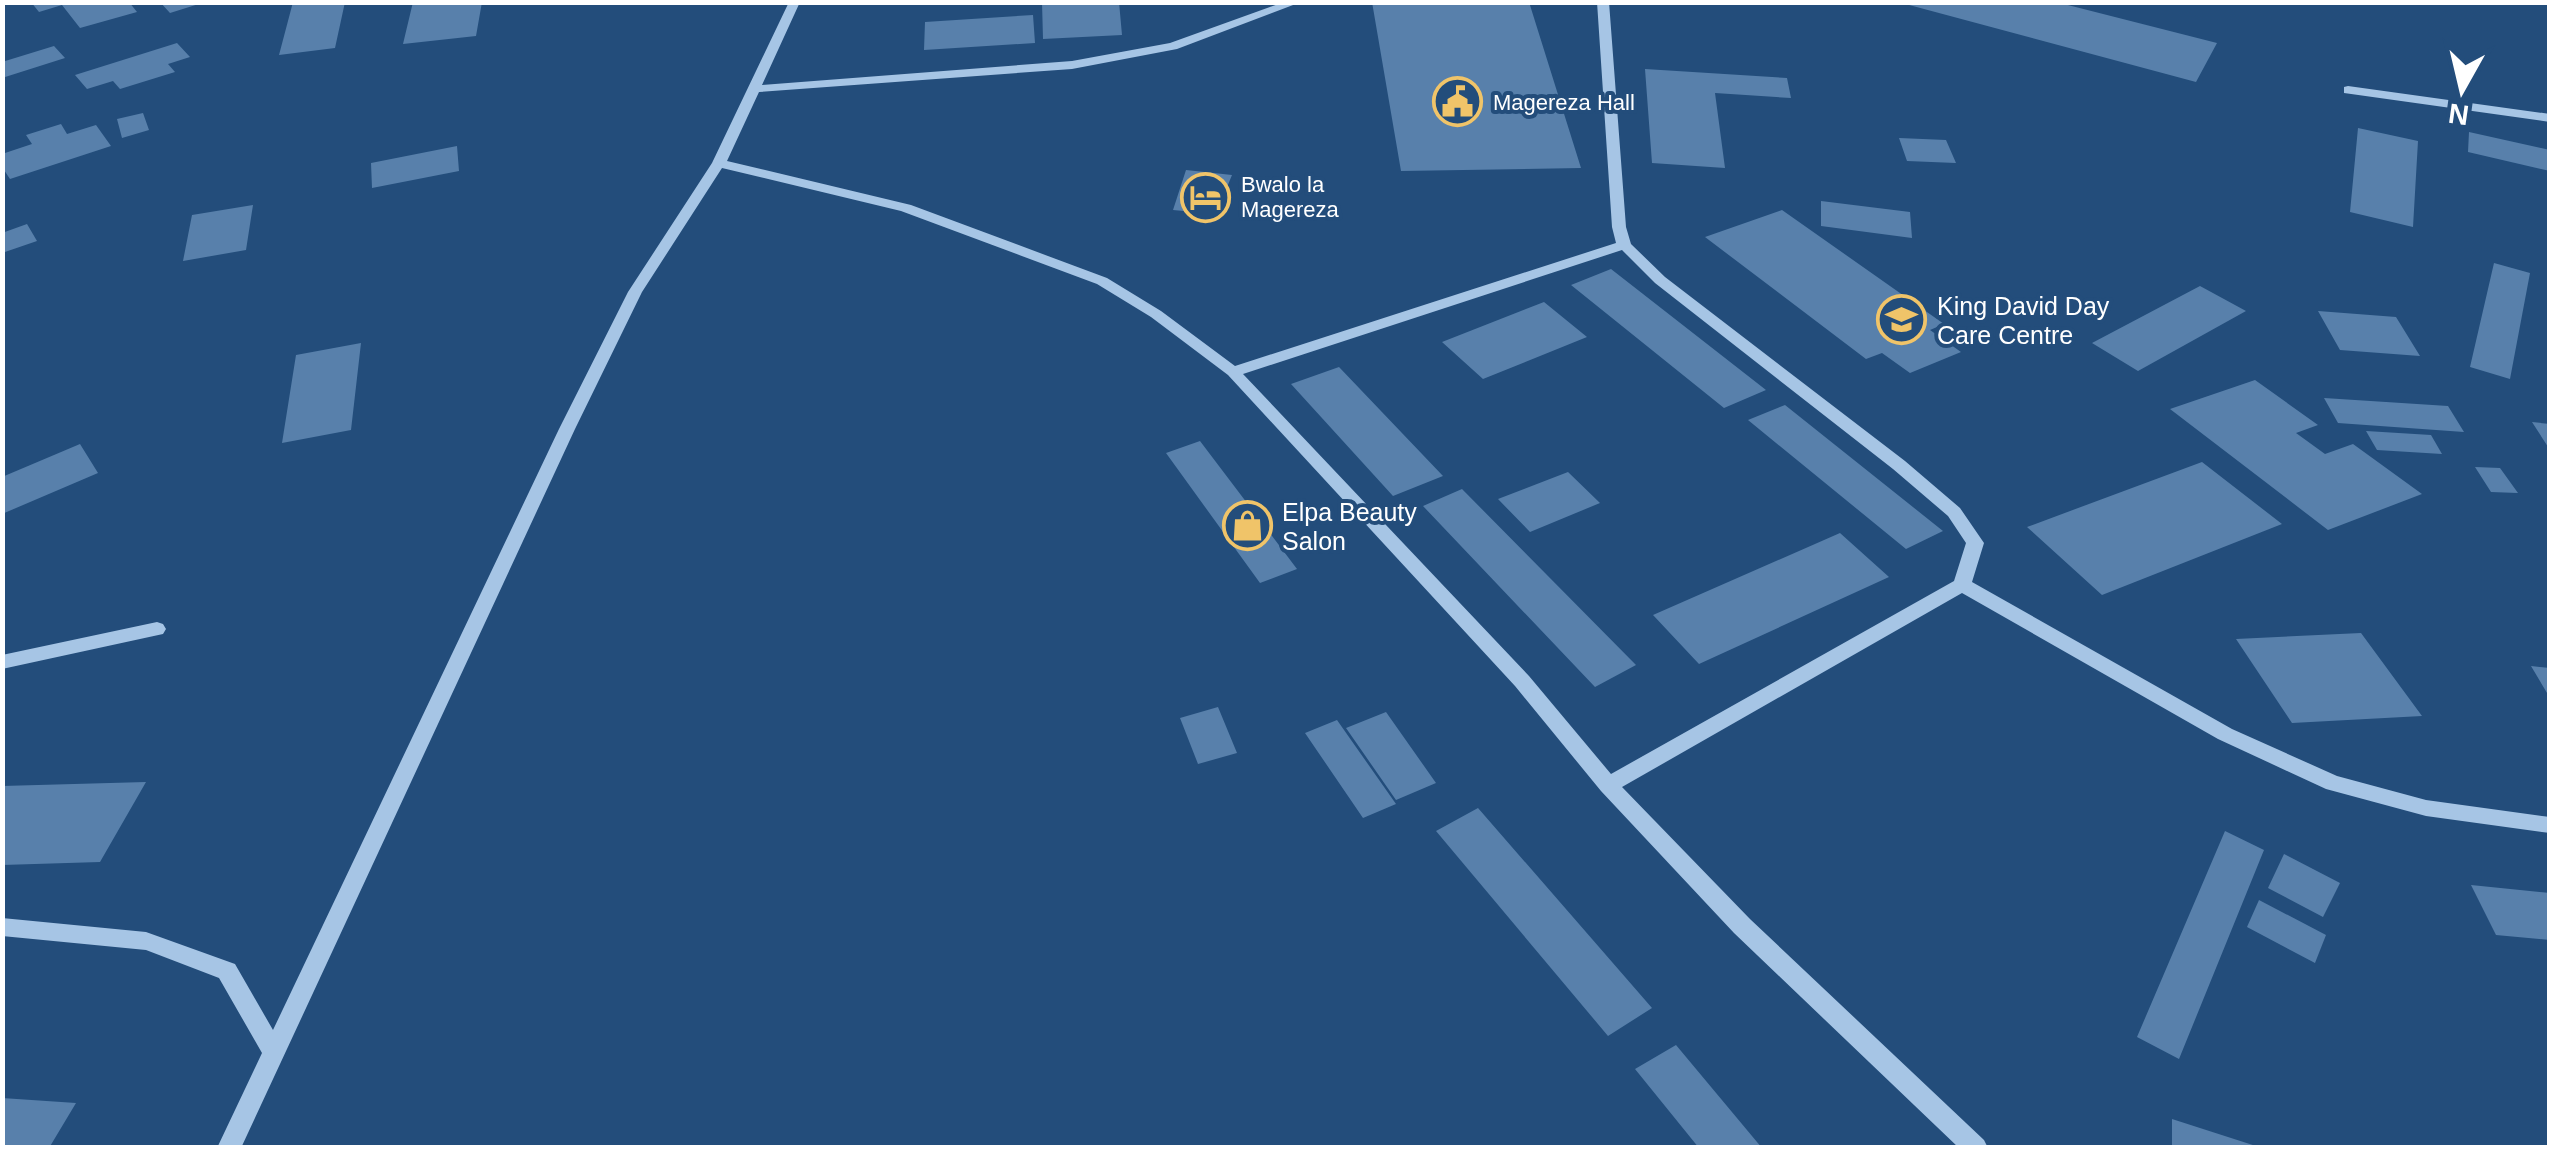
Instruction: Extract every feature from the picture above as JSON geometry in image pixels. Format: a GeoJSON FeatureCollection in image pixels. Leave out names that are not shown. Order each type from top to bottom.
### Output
{"type":"FeatureCollection","features":[{"type":"Feature","properties":{"kind":"street"},"geometry":{"type":"LineString","coordinates":[[228,1148],[635,292],[719,163],[795,2]]}},
{"type":"Feature","properties":{"kind":"street"},"geometry":{"type":"LineString","coordinates":[[753,89],[1072,65],[1173,46],[1296,2]]}},
{"type":"Feature","properties":{"kind":"street"},"geometry":{"type":"LineString","coordinates":[[1603,2],[1619,227],[1624,246],[1660,280],[1899,464],[1954,512],[1974,543],[1962,586],[1608,785]]}},
{"type":"Feature","properties":{"kind":"street"},"geometry":{"type":"LineString","coordinates":[[2348,90],[2550,118]]}},
{"type":"Feature","properties":{"kind":"street"},"geometry":{"type":"LineString","coordinates":[[719,163],[906,208],[1102,281],[1156,314],[1233,372],[1522,681],[1608,785],[1742,926],[1976,1148]]}},
{"type":"Feature","properties":{"kind":"street"},"geometry":{"type":"LineString","coordinates":[[1233,372],[1624,246]]}},
{"type":"Feature","properties":{"kind":"street"},"geometry":{"type":"LineString","coordinates":[[1962,586],[2225,734],[2332,783],[2426,808],[2550,826]]}},
{"type":"Feature","properties":{"kind":"street"},"geometry":{"type":"LineString","coordinates":[[4,660],[156,630]]}},
{"type":"Feature","properties":{"kind":"street"},"geometry":{"type":"LineString","coordinates":[[2,926],[146,941],[227,971],[272,1050]]}},
{"type":"Feature","properties":{"kind":"building"},"geometry":{"type":"Polygon","coordinates":[[[31,2],[129,2],[137,12],[80,28],[62,5],[39,12],[31,2]]]}},
{"type":"Feature","properties":{"kind":"building"},"geometry":{"type":"Polygon","coordinates":[[[160,2],[202,2],[202,3],[170,13],[160,2]]]}},
{"type":"Feature","properties":{"kind":"building"},"geometry":{"type":"Polygon","coordinates":[[[293,2],[345,2],[335,48],[279,55],[293,2]]]}},
{"type":"Feature","properties":{"kind":"building"},"geometry":{"type":"Polygon","coordinates":[[[413,2],[482,2],[476,36],[403,44],[413,2]]]}},
{"type":"Feature","properties":{"kind":"building"},"geometry":{"type":"Polygon","coordinates":[[[1042,2],[1119,2],[1122,35],[1043,39],[1042,2]]]}},
{"type":"Feature","properties":{"kind":"building"},"geometry":{"type":"Polygon","coordinates":[[[1372,2],[1529,2],[1581,168],[1401,171],[1372,2]]]}},
{"type":"Feature","properties":{"kind":"building"},"geometry":{"type":"Polygon","coordinates":[[[1898,2],[2056,2],[2217,43],[2196,82],[1898,2]]]}},
{"type":"Feature","properties":{"kind":"building"},"geometry":{"type":"Polygon","coordinates":[[[1033,15],[1035,43],[924,50],[925,22],[1033,15]]]}},
{"type":"Feature","properties":{"kind":"building"},"geometry":{"type":"Polygon","coordinates":[[[177,43],[190,57],[168,64],[175,72],[120,89],[113,81],[87,89],[75,75],[177,43]]]}},
{"type":"Feature","properties":{"kind":"building"},"geometry":{"type":"Polygon","coordinates":[[[54,46],[65,58],[2,78],[2,62],[54,46]]]}},
{"type":"Feature","properties":{"kind":"building"},"geometry":{"type":"Polygon","coordinates":[[[1645,69],[1787,78],[1791,98],[1715,93],[1725,168],[1652,163],[1645,69]]]}},
{"type":"Feature","properties":{"kind":"building"},"geometry":{"type":"Polygon","coordinates":[[[143,113],[149,130],[122,138],[117,119],[143,113]]]}},
{"type":"Feature","properties":{"kind":"building"},"geometry":{"type":"Polygon","coordinates":[[[61,124],[67,134],[96,125],[111,146],[10,179],[2,167],[2,154],[32,144],[26,135],[61,124]]]}},
{"type":"Feature","properties":{"kind":"building"},"geometry":{"type":"Polygon","coordinates":[[[2358,128],[2418,141],[2413,227],[2350,212],[2358,128]]]}},
{"type":"Feature","properties":{"kind":"building"},"geometry":{"type":"Polygon","coordinates":[[[2469,132],[2550,150],[2550,171],[2468,152],[2469,132]]]}},
{"type":"Feature","properties":{"kind":"building"},"geometry":{"type":"Polygon","coordinates":[[[1899,138],[1946,140],[1956,163],[1907,161],[1899,138]]]}},
{"type":"Feature","properties":{"kind":"building"},"geometry":{"type":"Polygon","coordinates":[[[457,146],[459,171],[372,188],[371,163],[457,146]]]}},
{"type":"Feature","properties":{"kind":"building"},"geometry":{"type":"Polygon","coordinates":[[[1186,170],[1232,175],[1216,214],[1173,210],[1186,170]]]}},
{"type":"Feature","properties":{"kind":"building"},"geometry":{"type":"Polygon","coordinates":[[[1821,201],[1910,212],[1912,238],[1821,226],[1821,201]]]}},
{"type":"Feature","properties":{"kind":"building"},"geometry":{"type":"Polygon","coordinates":[[[253,205],[246,250],[183,261],[192,215],[253,205]]]}},
{"type":"Feature","properties":{"kind":"building"},"geometry":{"type":"Polygon","coordinates":[[[1782,210],[1944,324],[1930,330],[1961,352],[1910,373],[1882,353],[1866,359],[1705,237],[1782,210]]]}},
{"type":"Feature","properties":{"kind":"building"},"geometry":{"type":"Polygon","coordinates":[[[27,224],[37,241],[2,253],[2,233],[27,224]]]}},
{"type":"Feature","properties":{"kind":"building"},"geometry":{"type":"Polygon","coordinates":[[[2494,263],[2530,273],[2510,379],[2470,367],[2494,263]]]}},
{"type":"Feature","properties":{"kind":"building"},"geometry":{"type":"Polygon","coordinates":[[[1611,269],[1766,390],[1724,408],[1571,285],[1611,269]]]}},
{"type":"Feature","properties":{"kind":"building"},"geometry":{"type":"Polygon","coordinates":[[[2200,286],[2246,311],[2138,371],[2092,343],[2200,286]]]}},
{"type":"Feature","properties":{"kind":"building"},"geometry":{"type":"Polygon","coordinates":[[[1544,302],[1587,337],[1483,379],[1442,342],[1544,302]]]}},
{"type":"Feature","properties":{"kind":"building"},"geometry":{"type":"Polygon","coordinates":[[[2318,311],[2396,317],[2420,356],[2340,350],[2318,311]]]}},
{"type":"Feature","properties":{"kind":"building"},"geometry":{"type":"Polygon","coordinates":[[[361,343],[351,430],[282,443],[296,355],[361,343]]]}},
{"type":"Feature","properties":{"kind":"building"},"geometry":{"type":"Polygon","coordinates":[[[1339,367],[1443,476],[1393,496],[1291,384],[1339,367]]]}},
{"type":"Feature","properties":{"kind":"building"},"geometry":{"type":"Polygon","coordinates":[[[2255,380],[2318,425],[2296,433],[2325,454],[2353,444],[2422,494],[2328,530],[2170,409],[2255,380]]]}},
{"type":"Feature","properties":{"kind":"building"},"geometry":{"type":"Polygon","coordinates":[[[2324,398],[2448,406],[2464,432],[2338,423],[2324,398]]]}},
{"type":"Feature","properties":{"kind":"building"},"geometry":{"type":"Polygon","coordinates":[[[1785,405],[1943,531],[1906,549],[1748,420],[1785,405]]]}},
{"type":"Feature","properties":{"kind":"building"},"geometry":{"type":"Polygon","coordinates":[[[2532,422],[2550,424],[2550,450],[2532,422]]]}},
{"type":"Feature","properties":{"kind":"building"},"geometry":{"type":"Polygon","coordinates":[[[2366,431],[2431,435],[2442,454],[2377,450],[2366,431]]]}},
{"type":"Feature","properties":{"kind":"building"},"geometry":{"type":"Polygon","coordinates":[[[1200,441],[1297,569],[1260,583],[1166,453],[1200,441]]]}},
{"type":"Feature","properties":{"kind":"building"},"geometry":{"type":"Polygon","coordinates":[[[80,444],[98,473],[2,514],[2,477],[80,444]]]}},
{"type":"Feature","properties":{"kind":"building"},"geometry":{"type":"Polygon","coordinates":[[[2202,462],[2282,524],[2102,595],[2027,527],[2202,462]]]}},
{"type":"Feature","properties":{"kind":"building"},"geometry":{"type":"Polygon","coordinates":[[[2475,467],[2500,468],[2518,493],[2491,492],[2475,467]]]}},
{"type":"Feature","properties":{"kind":"building"},"geometry":{"type":"Polygon","coordinates":[[[1568,472],[1600,503],[1530,532],[1498,499],[1568,472]]]}},
{"type":"Feature","properties":{"kind":"building"},"geometry":{"type":"Polygon","coordinates":[[[1462,489],[1636,665],[1595,687],[1423,506],[1462,489]]]}},
{"type":"Feature","properties":{"kind":"building"},"geometry":{"type":"Polygon","coordinates":[[[1840,533],[1889,577],[1699,664],[1653,615],[1840,533]]]}},
{"type":"Feature","properties":{"kind":"building"},"geometry":{"type":"Polygon","coordinates":[[[2361,633],[2422,716],[2292,723],[2236,639],[2361,633]]]}},
{"type":"Feature","properties":{"kind":"building"},"geometry":{"type":"Polygon","coordinates":[[[2531,666],[2550,668],[2550,698],[2531,666]]]}},
{"type":"Feature","properties":{"kind":"building"},"geometry":{"type":"Polygon","coordinates":[[[1218,707],[1237,753],[1198,764],[1180,718],[1218,707]]]}},
{"type":"Feature","properties":{"kind":"building"},"geometry":{"type":"Polygon","coordinates":[[[1386,712],[1436,783],[1396,800],[1346,728],[1386,712]]]}},
{"type":"Feature","properties":{"kind":"building"},"geometry":{"type":"Polygon","coordinates":[[[1337,720],[1396,804],[1363,818],[1305,733],[1337,720]]]}},
{"type":"Feature","properties":{"kind":"building"},"geometry":{"type":"Polygon","coordinates":[[[146,782],[100,862],[2,865],[2,786],[146,782]]]}},
{"type":"Feature","properties":{"kind":"building"},"geometry":{"type":"Polygon","coordinates":[[[1478,808],[1652,1008],[1608,1036],[1436,831],[1478,808]]]}},
{"type":"Feature","properties":{"kind":"building"},"geometry":{"type":"Polygon","coordinates":[[[2225,831],[2264,850],[2179,1059],[2137,1037],[2225,831]]]}},
{"type":"Feature","properties":{"kind":"building"},"geometry":{"type":"Polygon","coordinates":[[[2284,854],[2340,883],[2323,917],[2268,888],[2284,854]]]}},
{"type":"Feature","properties":{"kind":"building"},"geometry":{"type":"Polygon","coordinates":[[[2471,885],[2550,893],[2550,940],[2496,935],[2471,885]]]}},
{"type":"Feature","properties":{"kind":"building"},"geometry":{"type":"Polygon","coordinates":[[[2259,900],[2326,935],[2315,963],[2247,927],[2259,900]]]}},
{"type":"Feature","properties":{"kind":"building"},"geometry":{"type":"Polygon","coordinates":[[[1676,1045],[1762,1148],[1699,1148],[1635,1069],[1676,1045]]]}},
{"type":"Feature","properties":{"kind":"building"},"geometry":{"type":"Polygon","coordinates":[[[2,1098],[76,1103],[49,1148],[2,1148],[2,1098]]]}},
{"type":"Feature","properties":{"kind":"building"},"geometry":{"type":"Polygon","coordinates":[[[2172,1119],[2259,1147],[2172,1148],[2172,1119]]]}},
{"type":"Feature","properties":{"kind":"place","name":"Magereza Hall"},"geometry":{"type":"Point","coordinates":[1458,102]}},
{"type":"Feature","properties":{"kind":"place","name":"Bwalo la Magereza"},"geometry":{"type":"Point","coordinates":[1206,197]}},
{"type":"Feature","properties":{"kind":"place","name":"King David Day Care Centre"},"geometry":{"type":"Point","coordinates":[1902,320]}},
{"type":"Feature","properties":{"kind":"place","name":"Elpa Beauty Salon"},"geometry":{"type":"Point","coordinates":[1247,526]}}]}
